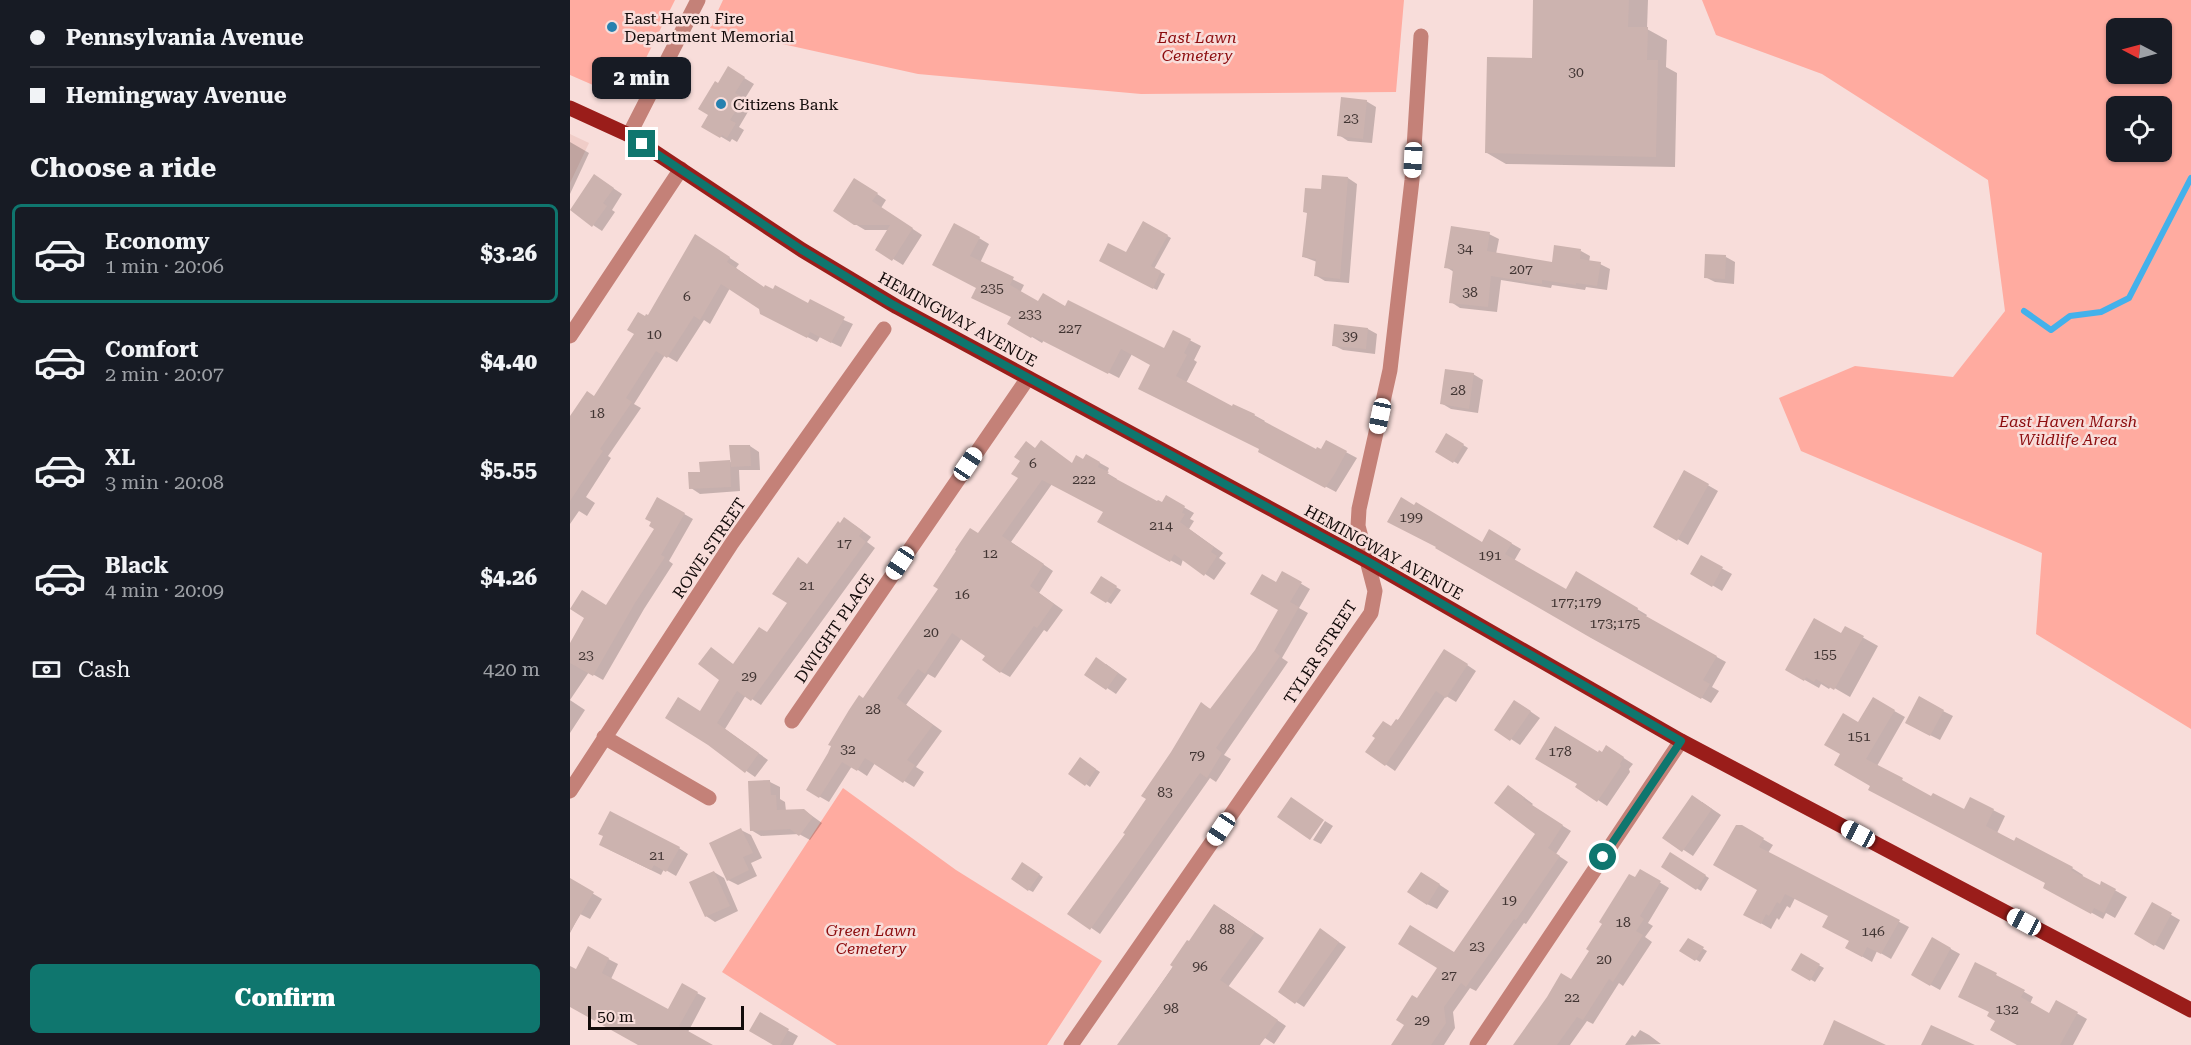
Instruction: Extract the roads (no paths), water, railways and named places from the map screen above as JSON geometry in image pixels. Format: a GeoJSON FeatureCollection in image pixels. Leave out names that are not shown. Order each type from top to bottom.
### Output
{"type":"FeatureCollection","features":[{"type":"Feature","properties":{"kind":"main road","name":"HEMINGWAY AVENUE"},"geometry":{"type":"LineString","coordinates":[[570,108],[629,135],[802,250],[897,307],[1369,562],[1681,741],[2191,1010]]}},
{"type":"Feature","properties":{"kind":"street"},"geometry":{"type":"LineString","coordinates":[[629,135],[698,0]]}},
{"type":"Feature","properties":{"kind":"street","name":"TYLER STREET"},"geometry":{"type":"LineString","coordinates":[[1071,1045],[1371,613],[1376,591],[1358,526],[1359,508],[1390,370],[1412,180],[1421,36]]}},
{"type":"Feature","properties":{"kind":"street"},"geometry":{"type":"LineString","coordinates":[[570,336],[681,169]]}},
{"type":"Feature","properties":{"kind":"street","name":"ROWE STREET"},"geometry":{"type":"LineString","coordinates":[[570,791],[732,543],[884,329]]}},
{"type":"Feature","properties":{"kind":"street","name":"DWIGHT PLACE"},"geometry":{"type":"LineString","coordinates":[[792,721],[1028,378]]}},
{"type":"Feature","properties":{"kind":"street"},"geometry":{"type":"LineString","coordinates":[[604,737],[709,798]]}},
{"type":"Feature","properties":{"kind":"street"},"geometry":{"type":"LineString","coordinates":[[1477,1045],[1681,741]]}},
{"type":"Feature","properties":{"kind":"waterway"},"geometry":{"type":"LineString","coordinates":[[2024,311],[2051,330],[2070,316],[2101,312],[2129,298],[2191,178]]}},
{"type":"Feature","properties":{"kind":"place","name":"East Haven Fire Department Memorial"},"geometry":{"type":"Point","coordinates":[612,27]}},
{"type":"Feature","properties":{"kind":"place","name":"Citizens Bank"},"geometry":{"type":"Point","coordinates":[721,104]}},
{"type":"Feature","properties":{"kind":"park label","name":"East Lawn Cemetery"},"geometry":{"type":"Point","coordinates":[1197,46]}},
{"type":"Feature","properties":{"kind":"park label","name":"East Haven Marsh Wildlife Area"},"geometry":{"type":"Point","coordinates":[2068,430]}},
{"type":"Feature","properties":{"kind":"park label","name":"Green Lawn Cemetery"},"geometry":{"type":"Point","coordinates":[871,939]}}]}
